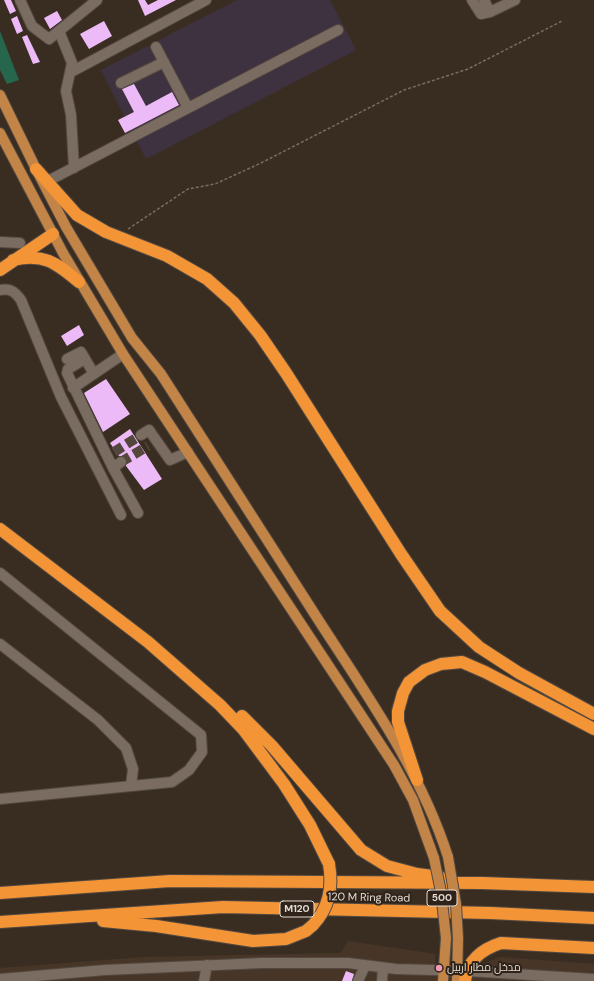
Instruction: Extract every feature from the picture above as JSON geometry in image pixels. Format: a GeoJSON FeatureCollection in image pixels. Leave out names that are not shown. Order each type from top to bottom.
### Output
{"type":"FeatureCollection","features":[{"type":"Feature","properties":{"kind":"highway"},"geometry":{"type":"LineString","coordinates":[[36,170],[77,215],[106,232],[167,256],[207,279],[234,303],[260,335],[286,373],[401,554],[440,611],[479,647],[519,673],[594,714]]}},
{"type":"Feature","properties":{"kind":"highway"},"geometry":{"type":"LineString","coordinates":[[0,270],[53,234]]}},
{"type":"Feature","properties":{"kind":"highway"},"geometry":{"type":"LineString","coordinates":[[13,260],[30,257],[46,259],[60,266],[80,282]]}},
{"type":"Feature","properties":{"kind":"highway"},"geometry":{"type":"LineString","coordinates":[[0,529],[148,642],[220,705],[243,729],[284,784],[310,825],[329,864],[331,880],[329,897],[322,913],[313,925],[306,931],[286,939],[253,941],[120,922],[31,919]]}},
{"type":"Feature","properties":{"kind":"highway"},"geometry":{"type":"LineString","coordinates":[[148,642],[168,654],[227,702],[272,746],[361,850],[378,862],[401,870],[482,883]]}},
{"type":"Feature","properties":{"kind":"highway"},"geometry":{"type":"LineString","coordinates":[[417,780],[398,722],[398,711],[403,694],[409,682],[425,670],[441,664],[462,662],[474,667],[594,729]]}},
{"type":"Feature","properties":{"kind":"highway","name":"120 M Ring Road"},"geometry":{"type":"LineString","coordinates":[[0,893],[170,881],[482,883],[578,888],[594,886]]}},
{"type":"Feature","properties":{"kind":"highway","name":"120 M Ring Road"},"geometry":{"type":"LineString","coordinates":[[0,922],[223,907],[491,913],[594,918]]}},
{"type":"Feature","properties":{"kind":"highway"},"geometry":{"type":"LineString","coordinates":[[461,976],[480,953],[501,943],[594,948]]}},
{"type":"Feature","properties":{"kind":"main road"},"geometry":{"type":"LineString","coordinates":[[0,95],[36,170],[66,227],[132,338],[161,374],[355,676],[417,780],[432,811],[448,857],[456,904],[461,976]]}},
{"type":"Feature","properties":{"kind":"main road"},"geometry":{"type":"LineString","coordinates":[[0,133],[80,282],[121,350],[188,452]]}},
{"type":"Feature","properties":{"kind":"main road"},"geometry":{"type":"LineString","coordinates":[[53,234],[66,227]]}},
{"type":"Feature","properties":{"kind":"main road"},"geometry":{"type":"LineString","coordinates":[[121,350],[132,338]]}},
{"type":"Feature","properties":{"kind":"main road","name":"500"},"geometry":{"type":"LineString","coordinates":[[188,452],[394,765],[413,800],[434,858],[441,892],[446,938],[443,970]]}},
{"type":"Feature","properties":{"kind":"main road"},"geometry":{"type":"LineString","coordinates":[[443,970],[443,981]]}},
{"type":"Feature","properties":{"kind":"street"},"geometry":{"type":"LineString","coordinates":[[20,0],[32,26],[43,36],[49,39],[97,0]]}},
{"type":"Feature","properties":{"kind":"street"},"geometry":{"type":"LineString","coordinates":[[72,72],[206,0]]}},
{"type":"Feature","properties":{"kind":"street"},"geometry":{"type":"LineString","coordinates":[[472,0],[481,14],[490,12],[512,1]]}},
{"type":"Feature","properties":{"kind":"street"},"geometry":{"type":"LineString","coordinates":[[484,0],[490,12]]}},
{"type":"Feature","properties":{"kind":"street"},"geometry":{"type":"LineString","coordinates":[[46,182],[338,30]]}},
{"type":"Feature","properties":{"kind":"street"},"geometry":{"type":"LineString","coordinates":[[59,31],[72,63],[72,72],[66,91],[71,115],[74,168]]}},
{"type":"Feature","properties":{"kind":"street"},"geometry":{"type":"LineString","coordinates":[[156,47],[188,108]]}},
{"type":"Feature","properties":{"kind":"street"},"geometry":{"type":"LineString","coordinates":[[121,83],[164,62]]}},
{"type":"Feature","properties":{"kind":"street"},"geometry":{"type":"LineString","coordinates":[[0,242],[20,243]]}},
{"type":"Feature","properties":{"kind":"street"},"geometry":{"type":"LineString","coordinates":[[0,290],[10,289],[22,300],[61,397],[119,511],[132,501]]}},
{"type":"Feature","properties":{"kind":"street"},"geometry":{"type":"LineString","coordinates":[[73,388],[94,374],[121,350]]}},
{"type":"Feature","properties":{"kind":"street"},"geometry":{"type":"LineString","coordinates":[[67,359],[80,352],[94,374]]}},
{"type":"Feature","properties":{"kind":"street"},"geometry":{"type":"LineString","coordinates":[[85,359],[67,370],[73,388],[117,465],[138,513]]}},
{"type":"Feature","properties":{"kind":"street"},"geometry":{"type":"LineString","coordinates":[[141,435],[149,430],[152,443],[170,460],[188,452]]}},
{"type":"Feature","properties":{"kind":"street"},"geometry":{"type":"LineString","coordinates":[[0,573],[201,734],[202,752],[189,770],[172,782],[0,799]]}},
{"type":"Feature","properties":{"kind":"street"},"geometry":{"type":"LineString","coordinates":[[0,644],[98,720],[126,748],[133,769],[131,786]]}},
{"type":"Feature","properties":{"kind":"street"},"geometry":{"type":"LineString","coordinates":[[0,979],[105,970],[207,965],[344,963],[382,968],[443,970],[461,976],[594,979]]}},
{"type":"Feature","properties":{"kind":"street"},"geometry":{"type":"LineString","coordinates":[[204,981],[207,965]]}},
{"type":"Feature","properties":{"kind":"street"},"geometry":{"type":"LineString","coordinates":[[358,981],[365,966]]}},
{"type":"Feature","properties":{"kind":"street"},"geometry":{"type":"LineString","coordinates":[[382,968],[382,981]]}},
{"type":"Feature","properties":{"kind":"street"},"geometry":{"type":"LineString","coordinates":[[423,981],[424,970]]}},
{"type":"Feature","properties":{"kind":"path"},"geometry":{"type":"LineString","coordinates":[[127,230],[188,189],[215,184],[261,163],[404,90],[468,69],[562,21]]}},
{"type":"Feature","properties":{"kind":"shaded area"},"geometry":{"type":"Polygon","coordinates":[[[237,0],[330,0],[356,50],[146,159],[101,70],[237,0]]]}},
{"type":"Feature","properties":{"kind":"shaded area"},"geometry":{"type":"Polygon","coordinates":[[[348,941],[435,954],[435,963],[480,965],[500,957],[594,964],[594,981],[0,981],[0,968],[144,957],[341,953],[348,941]]]}},
{"type":"Feature","properties":{"kind":"green space"},"geometry":{"type":"Polygon","coordinates":[[[0,31],[19,80],[7,84],[0,70],[0,31]]]}},
{"type":"Feature","properties":{"kind":"building"},"geometry":{"type":"Polygon","coordinates":[[[4,0],[11,0],[16,11],[10,14],[4,0]]]}},
{"type":"Feature","properties":{"kind":"building"},"geometry":{"type":"Polygon","coordinates":[[[138,0],[145,0],[148,5],[158,0],[176,0],[145,16],[138,0]]]}},
{"type":"Feature","properties":{"kind":"building"},"geometry":{"type":"Polygon","coordinates":[[[57,11],[62,20],[50,29],[44,18],[57,11]]]}},
{"type":"Feature","properties":{"kind":"building"},"geometry":{"type":"Polygon","coordinates":[[[17,16],[23,31],[17,34],[11,19],[17,16]]]}},
{"type":"Feature","properties":{"kind":"building"},"geometry":{"type":"Polygon","coordinates":[[[104,21],[112,36],[89,49],[80,34],[104,21]]]}},
{"type":"Feature","properties":{"kind":"building"},"geometry":{"type":"Polygon","coordinates":[[[27,35],[40,62],[33,64],[22,37],[27,35]]]}},
{"type":"Feature","properties":{"kind":"building"},"geometry":{"type":"Polygon","coordinates":[[[134,84],[146,106],[172,92],[179,105],[125,133],[118,120],[134,112],[122,89],[134,84]]]}},
{"type":"Feature","properties":{"kind":"building"},"geometry":{"type":"Polygon","coordinates":[[[79,325],[84,335],[67,346],[61,336],[79,325]]]}},
{"type":"Feature","properties":{"kind":"building"},"geometry":{"type":"Polygon","coordinates":[[[106,379],[130,414],[103,432],[84,393],[106,379]]]}},
{"type":"Feature","properties":{"kind":"building"},"geometry":{"type":"Polygon","coordinates":[[[130,429],[162,479],[144,490],[126,466],[126,458],[119,456],[110,443],[130,429]]]}},
{"type":"Feature","properties":{"kind":"building"},"geometry":{"type":"Polygon","coordinates":[[[346,971],[354,974],[352,981],[342,981],[346,971]]]}},
{"type":"Feature","properties":{"kind":"tunnel"},"geometry":{"type":"LineString","coordinates":[[114,452],[141,435]]}},
{"type":"Feature","properties":{"kind":"tunnel"},"geometry":{"type":"LineString","coordinates":[[121,462],[148,446]]}},
{"type":"Feature","properties":{"kind":"place","name":"مدخل مطار اربيل"},"geometry":{"type":"Point","coordinates":[439,968]}}]}
